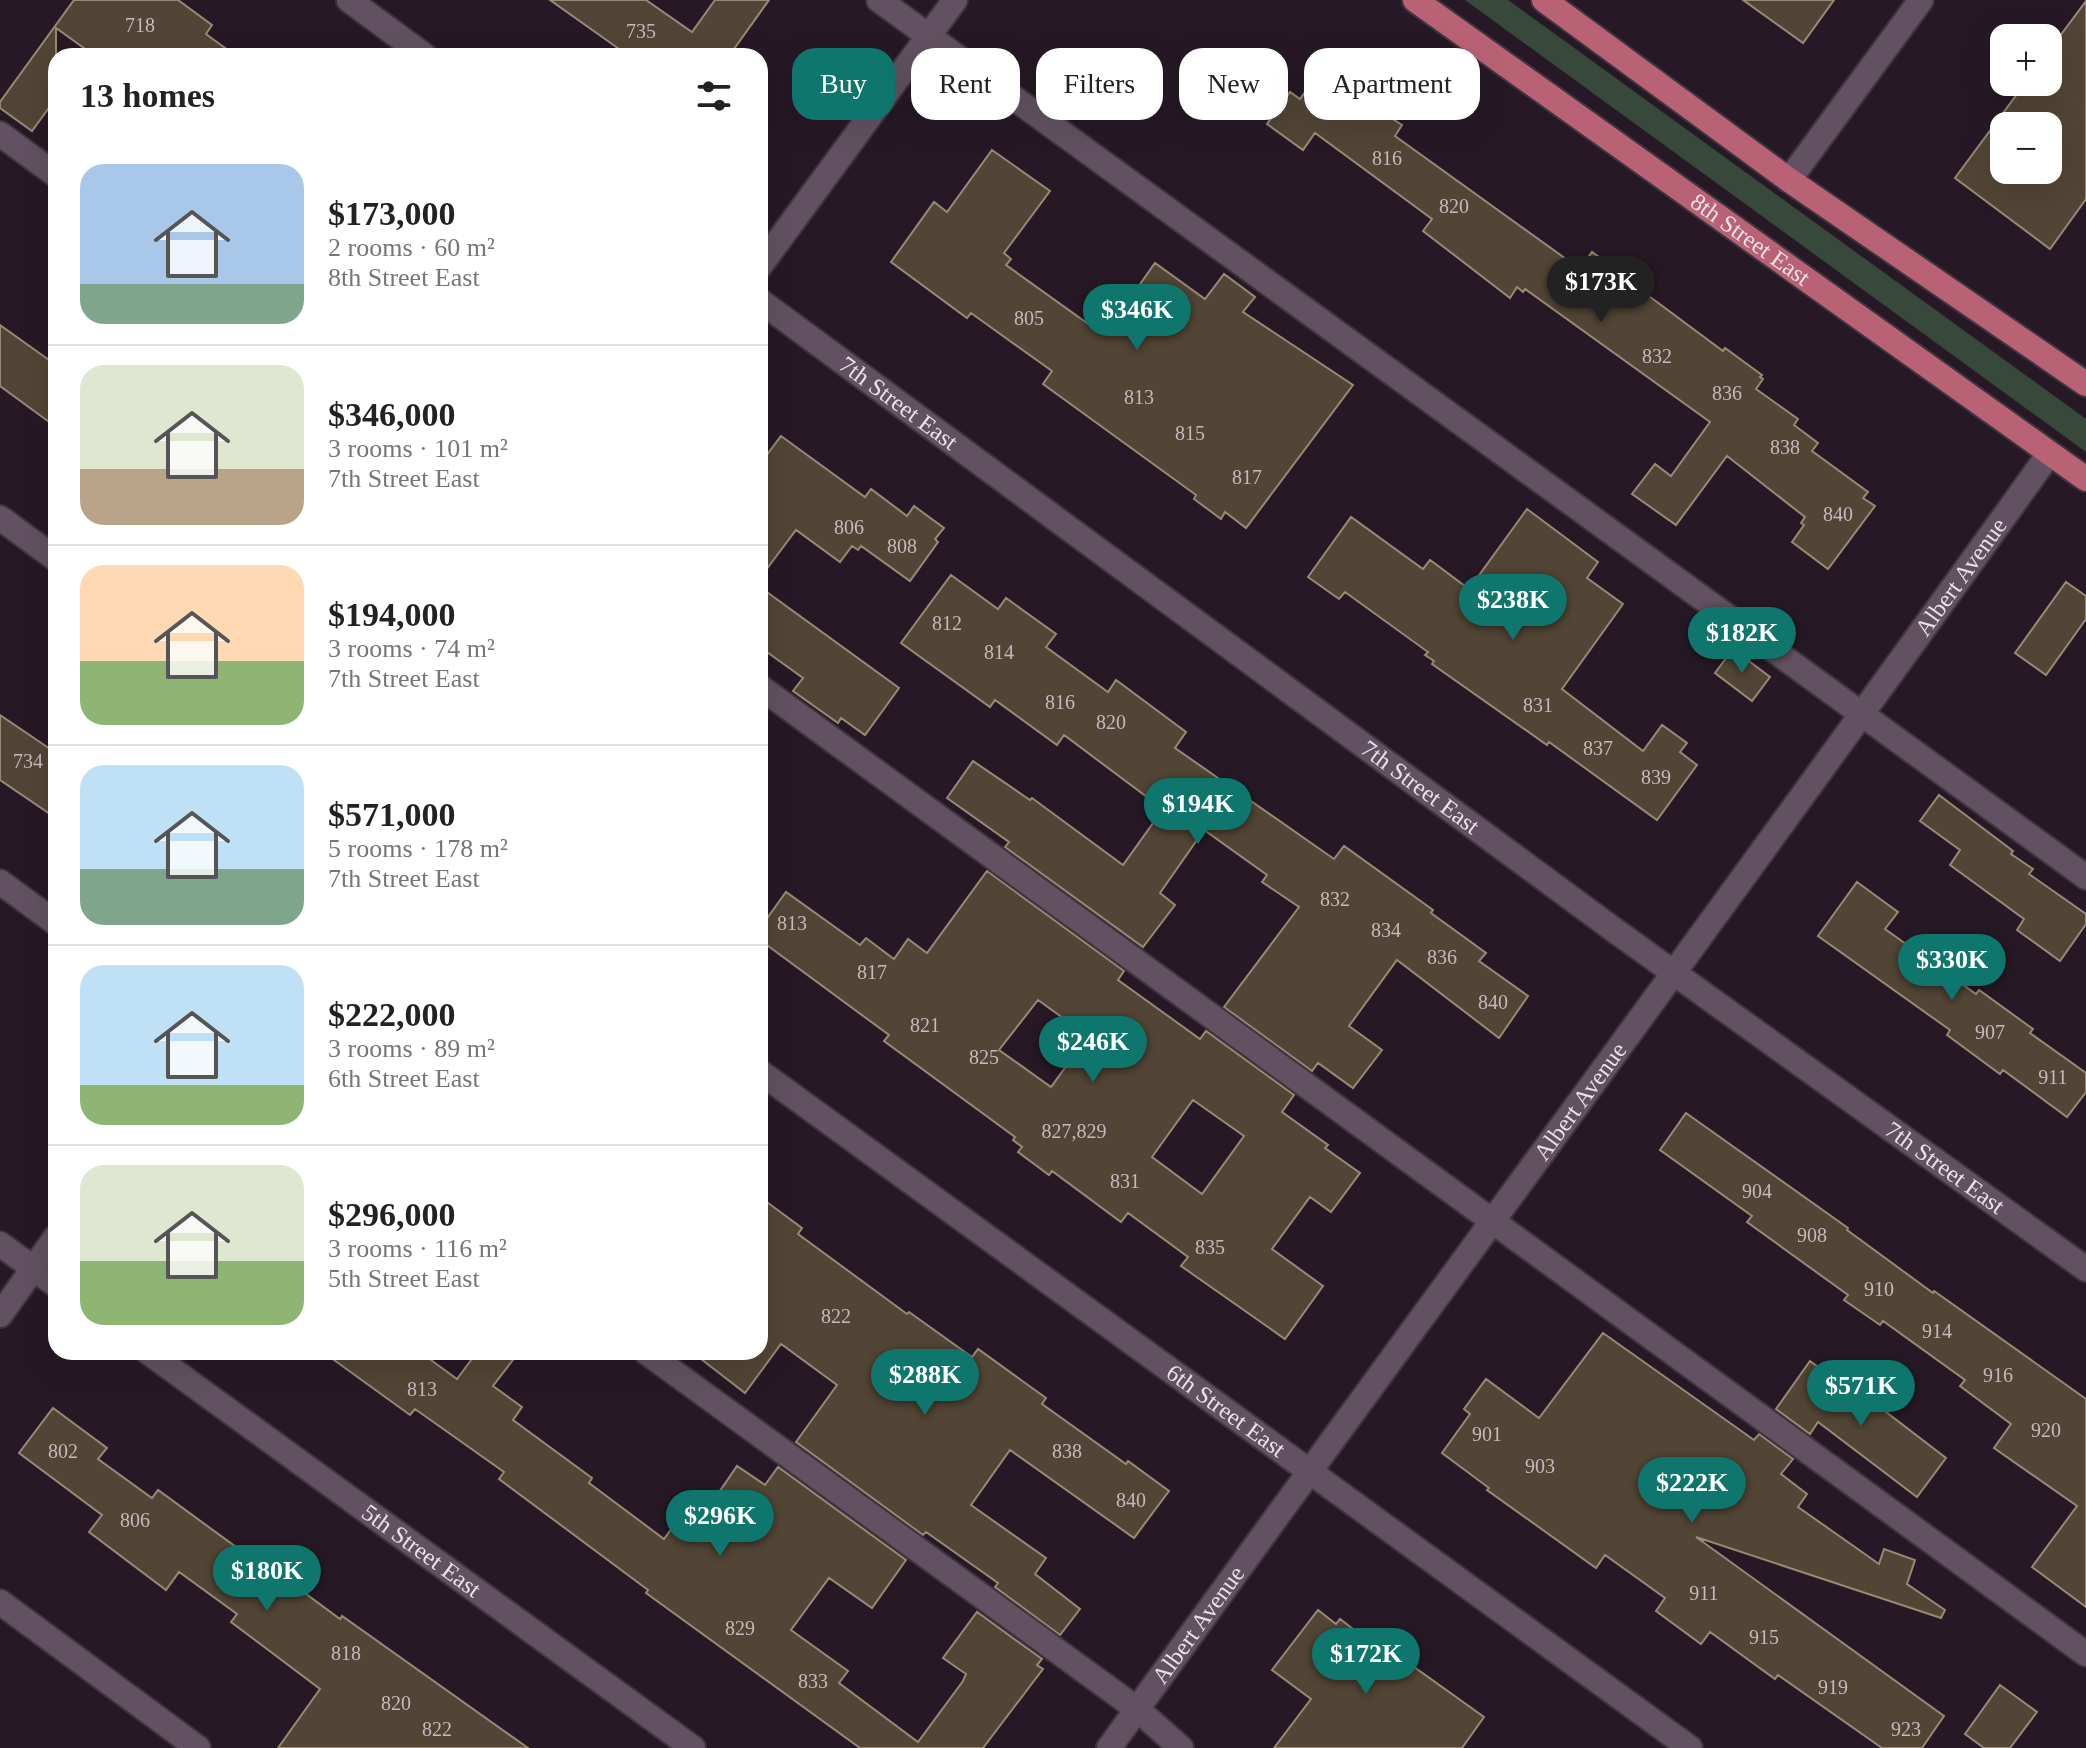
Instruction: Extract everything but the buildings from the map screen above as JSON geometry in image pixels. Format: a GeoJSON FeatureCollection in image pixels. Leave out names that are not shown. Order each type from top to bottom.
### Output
{"type":"FeatureCollection","features":[{"type":"Feature","properties":{"kind":"main road","name":"8th Street East"},"geometry":{"type":"LineString","coordinates":[[1415,0],[2086,479]]}},
{"type":"Feature","properties":{"kind":"main road"},"geometry":{"type":"LineString","coordinates":[[1544,0],[1789,180],[2086,384]]}},
{"type":"Feature","properties":{"kind":"street"},"geometry":{"type":"LineString","coordinates":[[349,0],[414,48]]}},
{"type":"Feature","properties":{"kind":"street"},"geometry":{"type":"LineString","coordinates":[[879,0],[2086,877]]}},
{"type":"Feature","properties":{"kind":"street"},"geometry":{"type":"LineString","coordinates":[[768,255],[955,0]]}},
{"type":"Feature","properties":{"kind":"street"},"geometry":{"type":"LineString","coordinates":[[1789,180],[1921,0]]}},
{"type":"Feature","properties":{"kind":"street"},"geometry":{"type":"LineString","coordinates":[[0,134],[48,169]]}},
{"type":"Feature","properties":{"kind":"street","name":"7th Street East"},"geometry":{"type":"LineString","coordinates":[[768,307],[1674,973],[2086,1269]]}},
{"type":"Feature","properties":{"kind":"street","name":"Albert Avenue"},"geometry":{"type":"LineString","coordinates":[[1109,1748],[2049,454]]}},
{"type":"Feature","properties":{"kind":"street"},"geometry":{"type":"LineString","coordinates":[[0,518],[48,553]]}},
{"type":"Feature","properties":{"kind":"street"},"geometry":{"type":"LineString","coordinates":[[768,693],[2086,1654]]}},
{"type":"Feature","properties":{"kind":"street"},"geometry":{"type":"LineString","coordinates":[[0,882],[48,917]]}},
{"type":"Feature","properties":{"kind":"street","name":"6th Street East"},"geometry":{"type":"LineString","coordinates":[[768,1078],[1690,1748]]}},
{"type":"Feature","properties":{"kind":"street"},"geometry":{"type":"LineString","coordinates":[[0,1244],[48,1279]]}},
{"type":"Feature","properties":{"kind":"street"},"geometry":{"type":"LineString","coordinates":[[0,1315],[48,1248]]}},
{"type":"Feature","properties":{"kind":"street","name":"5th Street East"},"geometry":{"type":"LineString","coordinates":[[159,1360],[693,1748]]}},
{"type":"Feature","properties":{"kind":"street"},"geometry":{"type":"LineString","coordinates":[[657,1360],[1137,1709],[1181,1748]]}},
{"type":"Feature","properties":{"kind":"street"},"geometry":{"type":"LineString","coordinates":[[0,1602],[198,1748]]}},
{"type":"Feature","properties":{"kind":"green space"},"geometry":{"type":"Polygon","coordinates":[[[1465,0],[1508,0],[2086,419],[2086,452],[1465,0]]]}}]}
